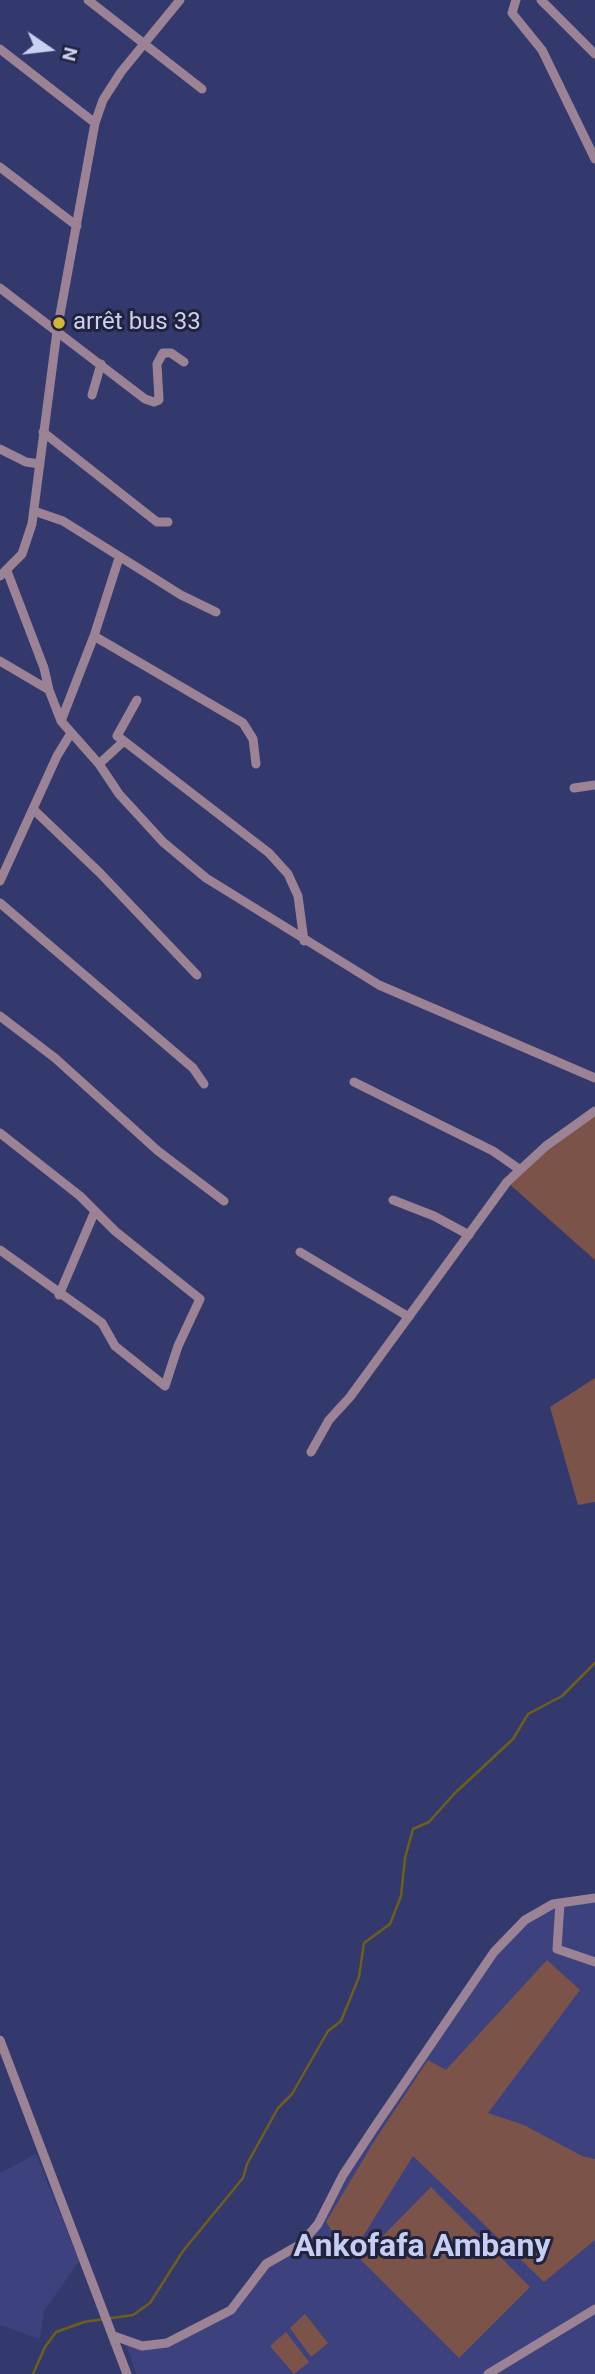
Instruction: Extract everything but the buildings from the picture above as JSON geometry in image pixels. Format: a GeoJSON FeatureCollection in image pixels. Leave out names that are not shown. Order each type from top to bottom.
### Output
{"type":"FeatureCollection","features":[{"type":"Feature","properties":{"kind":"street"},"geometry":{"type":"LineString","coordinates":[[88,0],[202,89]]}},
{"type":"Feature","properties":{"kind":"street"},"geometry":{"type":"LineString","coordinates":[[180,0],[143,44],[103,100],[95,123],[57,331],[34,510],[22,554],[4,573],[49,690],[61,721],[99,764],[119,794],[163,842],[206,878],[379,985],[595,1078]]}},
{"type":"Feature","properties":{"kind":"street"},"geometry":{"type":"LineString","coordinates":[[516,0],[512,13],[542,50],[595,159]]}},
{"type":"Feature","properties":{"kind":"street"},"geometry":{"type":"LineString","coordinates":[[541,0],[595,54]]}},
{"type":"Feature","properties":{"kind":"street"},"geometry":{"type":"LineString","coordinates":[[0,49],[95,123]]}},
{"type":"Feature","properties":{"kind":"street"},"geometry":{"type":"LineString","coordinates":[[0,167],[77,226]]}},
{"type":"Feature","properties":{"kind":"street"},"geometry":{"type":"LineString","coordinates":[[0,288],[155,402],[161,394],[157,364],[163,354],[171,353],[184,362]]}},
{"type":"Feature","properties":{"kind":"street"},"geometry":{"type":"LineString","coordinates":[[92,395],[101,364]]}},
{"type":"Feature","properties":{"kind":"street"},"geometry":{"type":"LineString","coordinates":[[43,432],[157,522],[168,522]]}},
{"type":"Feature","properties":{"kind":"street"},"geometry":{"type":"LineString","coordinates":[[0,449],[26,463],[40,464]]}},
{"type":"Feature","properties":{"kind":"street"},"geometry":{"type":"LineString","coordinates":[[34,510],[63,521],[119,558],[216,612]]}},
{"type":"Feature","properties":{"kind":"street"},"geometry":{"type":"LineString","coordinates":[[61,721],[94,636],[119,558]]}},
{"type":"Feature","properties":{"kind":"street"},"geometry":{"type":"LineString","coordinates":[[94,636],[243,723],[253,738],[256,764]]}},
{"type":"Feature","properties":{"kind":"street"},"geometry":{"type":"LineString","coordinates":[[0,661],[49,690]]}},
{"type":"Feature","properties":{"kind":"street"},"geometry":{"type":"LineString","coordinates":[[137,699],[117,736],[269,853],[281,867],[298,896],[304,941]]}},
{"type":"Feature","properties":{"kind":"street"},"geometry":{"type":"LineString","coordinates":[[0,881],[57,756],[71,733]]}},
{"type":"Feature","properties":{"kind":"street"},"geometry":{"type":"LineString","coordinates":[[99,764],[124,741]]}},
{"type":"Feature","properties":{"kind":"street"},"geometry":{"type":"LineString","coordinates":[[574,788],[595,785]]}},
{"type":"Feature","properties":{"kind":"street"},"geometry":{"type":"LineString","coordinates":[[34,810],[100,873],[197,975]]}},
{"type":"Feature","properties":{"kind":"street"},"geometry":{"type":"LineString","coordinates":[[0,903],[193,1068],[204,1084]]}},
{"type":"Feature","properties":{"kind":"street"},"geometry":{"type":"LineString","coordinates":[[0,1016],[55,1058],[158,1151],[224,1201]]}},
{"type":"Feature","properties":{"kind":"street"},"geometry":{"type":"LineString","coordinates":[[354,1082],[483,1146],[519,1170]]}},
{"type":"Feature","properties":{"kind":"street"},"geometry":{"type":"LineString","coordinates":[[311,1452],[329,1420],[519,1170],[595,1111]]}},
{"type":"Feature","properties":{"kind":"street"},"geometry":{"type":"LineString","coordinates":[[0,1133],[200,1299],[178,1346],[165,1386],[115,1346],[102,1324],[0,1250]]}},
{"type":"Feature","properties":{"kind":"street"},"geometry":{"type":"LineString","coordinates":[[393,1200],[434,1216],[469,1235]]}},
{"type":"Feature","properties":{"kind":"street"},"geometry":{"type":"LineString","coordinates":[[59,1295],[95,1211]]}},
{"type":"Feature","properties":{"kind":"street"},"geometry":{"type":"LineString","coordinates":[[300,1252],[409,1317]]}},
{"type":"Feature","properties":{"kind":"street"},"geometry":{"type":"LineString","coordinates":[[114,2336],[142,2346],[167,2343],[204,2326],[230,2310],[266,2264],[301,2244],[318,2224],[344,2175],[376,2125],[494,1952],[525,1920],[560,1903],[595,1898]]}},
{"type":"Feature","properties":{"kind":"street"},"geometry":{"type":"LineString","coordinates":[[560,1903],[557,1949],[595,1962]]}},
{"type":"Feature","properties":{"kind":"street"},"geometry":{"type":"LineString","coordinates":[[0,2040],[110,2323],[127,2374]]}},
{"type":"Feature","properties":{"kind":"street"},"geometry":{"type":"LineString","coordinates":[[488,2374],[595,2309]]}},
{"type":"Feature","properties":{"kind":"shaded area"},"geometry":{"type":"Polygon","coordinates":[[[595,1113],[595,1260],[507,1182],[595,1113]]]}},
{"type":"Feature","properties":{"kind":"shaded area"},"geometry":{"type":"Polygon","coordinates":[[[595,1378],[595,1502],[578,1505],[550,1407],[595,1378]]]}},
{"type":"Feature","properties":{"kind":"shaded area"},"geometry":{"type":"Polygon","coordinates":[[[595,1901],[595,2374],[136,2374],[126,2343],[167,2343],[231,2310],[266,2264],[301,2244],[343,2175],[494,1952],[525,1920],[553,1904],[595,1901]]]}},
{"type":"Feature","properties":{"kind":"shaded area"},"geometry":{"type":"Polygon","coordinates":[[[547,1960],[580,1990],[488,2113],[524,2125],[582,2156],[595,2159],[595,2240],[544,2282],[413,2156],[357,2246],[336,2237],[326,2222],[373,2143],[428,2060],[446,2070],[547,1960]]]}},
{"type":"Feature","properties":{"kind":"shaded area"},"geometry":{"type":"Polygon","coordinates":[[[36,2154],[79,2261],[44,2311],[40,2339],[0,2325],[0,2173],[36,2154]]]}},
{"type":"Feature","properties":{"kind":"shaded area"},"geometry":{"type":"Polygon","coordinates":[[[431,2187],[530,2287],[459,2358],[360,2259],[431,2187]]]}},
{"type":"Feature","properties":{"kind":"shaded area"},"geometry":{"type":"Polygon","coordinates":[[[305,2314],[328,2343],[311,2357],[290,2328],[305,2314]]]}},
{"type":"Feature","properties":{"kind":"shaded area"},"geometry":{"type":"Polygon","coordinates":[[[286,2332],[309,2362],[294,2374],[270,2346],[286,2332]]]}},
{"type":"Feature","properties":{"kind":"waterway"},"geometry":{"type":"LineString","coordinates":[[33,2374],[45,2347],[56,2332],[84,2322],[133,2315],[150,2303],[183,2251],[243,2178],[247,2164],[278,2108],[292,2094],[328,2031],[341,2021],[359,1977],[364,1943],[390,1924],[401,1896],[405,1858],[413,1829],[429,1822],[454,1794],[513,1739],[528,1714],[562,1696],[595,1663]]}},
{"type":"Feature","properties":{"kind":"place","name":"arrêt bus 33"},"geometry":{"type":"Point","coordinates":[59,323]}},
{"type":"Feature","properties":{"kind":"district","name":"Ankofafa Ambany"},"geometry":{"type":"Point","coordinates":[422,2248]}}]}
